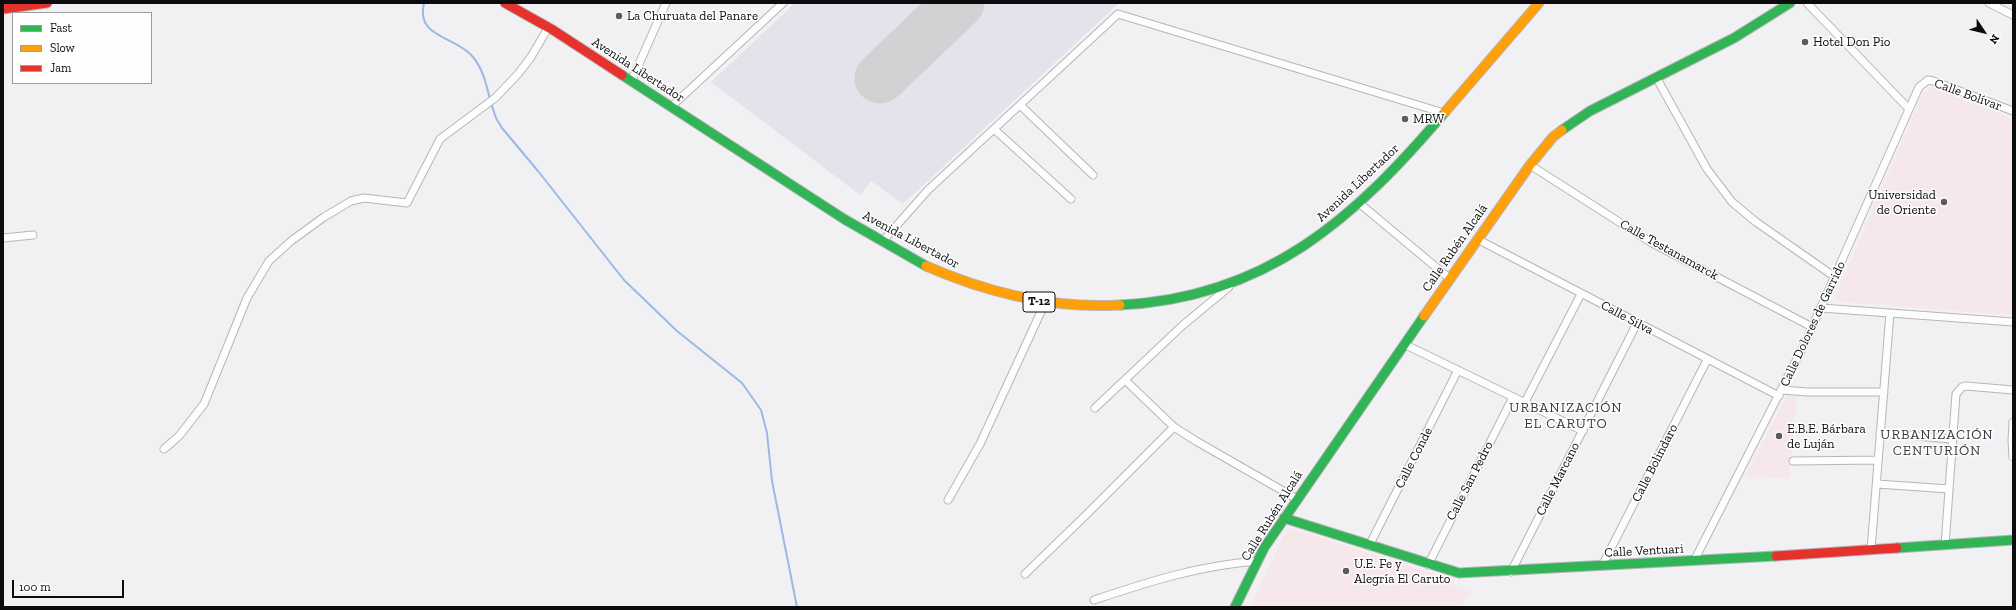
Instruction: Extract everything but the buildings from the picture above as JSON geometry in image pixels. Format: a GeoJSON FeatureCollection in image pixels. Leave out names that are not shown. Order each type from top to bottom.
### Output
{"type":"FeatureCollection","features":[{"type":"Feature","properties":{"kind":"main road"},"geometry":{"type":"LineString","coordinates":[[3,9],[47,3]]}},
{"type":"Feature","properties":{"kind":"main road","name":"Avenida Libertador"},"geometry":{"type":"LineString","coordinates":[[505,3],[548,28],[882,242],[923,264],[960,280],[1010,296],[1045,303],[1102,306],[1144,303],[1189,295],[1236,280],[1264,269],[1304,247],[1334,225],[1359,203],[1405,158],[1539,3]]}},
{"type":"Feature","properties":{"kind":"main road","name":"Calle Rubén Alcalá"},"geometry":{"type":"LineString","coordinates":[[1235,607],[1258,561],[1284,518],[1449,278],[1530,165],[1553,137],[1590,111],[1734,38],[1790,3]]}},
{"type":"Feature","properties":{"kind":"main road","name":"Calle Ventuari"},"geometry":{"type":"LineString","coordinates":[[1284,518],[1428,565],[1459,573],[1511,572],[2013,540]]}},
{"type":"Feature","properties":{"kind":"street"},"geometry":{"type":"LineString","coordinates":[[631,82],[666,3]]}},
{"type":"Feature","properties":{"kind":"street"},"geometry":{"type":"LineString","coordinates":[[1806,3],[1909,109]]}},
{"type":"Feature","properties":{"kind":"street"},"geometry":{"type":"LineString","coordinates":[[1990,3],[2013,15]]}},
{"type":"Feature","properties":{"kind":"street"},"geometry":{"type":"LineString","coordinates":[[671,107],[781,4]]}},
{"type":"Feature","properties":{"kind":"street"},"geometry":{"type":"LineString","coordinates":[[882,242],[928,190],[1118,14],[1444,114]]}},
{"type":"Feature","properties":{"kind":"street"},"geometry":{"type":"LineString","coordinates":[[164,448],[183,431],[204,404],[247,298],[270,261],[291,241],[324,217],[351,201],[364,198],[407,203],[440,139],[495,98],[527,63],[548,28]]}},
{"type":"Feature","properties":{"kind":"street"},"geometry":{"type":"LineString","coordinates":[[1656,77],[1707,169],[1732,202],[1756,222],[1834,277]]}},
{"type":"Feature","properties":{"kind":"street","name":"Calle Bolívar"},"geometry":{"type":"LineString","coordinates":[[1923,83],[1928,80],[1940,83],[2013,111]]}},
{"type":"Feature","properties":{"kind":"street","name":"Calle Dolores de Garrido"},"geometry":{"type":"LineString","coordinates":[[1694,561],[1812,327],[1916,93],[1923,83]]}},
{"type":"Feature","properties":{"kind":"street"},"geometry":{"type":"LineString","coordinates":[[1020,105],[1093,175]]}},
{"type":"Feature","properties":{"kind":"street"},"geometry":{"type":"LineString","coordinates":[[994,129],[1071,200]]}},
{"type":"Feature","properties":{"kind":"street","name":"Calle Testanamarck"},"geometry":{"type":"LineString","coordinates":[[1530,165],[1652,243],[1812,327]]}},
{"type":"Feature","properties":{"kind":"street"},"geometry":{"type":"LineString","coordinates":[[1359,203],[1449,278]]}},
{"type":"Feature","properties":{"kind":"street"},"geometry":{"type":"LineString","coordinates":[[3,238],[32,235]]}},
{"type":"Feature","properties":{"kind":"street","name":"Calle Silva"},"geometry":{"type":"LineString","coordinates":[[1477,239],[1707,360],[1780,393]]}},
{"type":"Feature","properties":{"kind":"street"},"geometry":{"type":"LineString","coordinates":[[1095,408],[1183,325],[1236,280]]}},
{"type":"Feature","properties":{"kind":"street"},"geometry":{"type":"LineString","coordinates":[[1524,402],[1581,294]]}},
{"type":"Feature","properties":{"kind":"street"},"geometry":{"type":"LineString","coordinates":[[948,500],[980,444],[1045,303]]}},
{"type":"Feature","properties":{"kind":"street"},"geometry":{"type":"LineString","coordinates":[[1821,308],[2013,322]]}},
{"type":"Feature","properties":{"kind":"street"},"geometry":{"type":"LineString","coordinates":[[1871,550],[1890,313]]}},
{"type":"Feature","properties":{"kind":"street","name":"Calle Marcano"},"geometry":{"type":"LineString","coordinates":[[1511,572],[1637,323]]}},
{"type":"Feature","properties":{"kind":"street"},"geometry":{"type":"LineString","coordinates":[[1404,344],[1583,431]]}},
{"type":"Feature","properties":{"kind":"street","name":"Calle Bolindaro"},"geometry":{"type":"LineString","coordinates":[[1602,566],[1707,360]]}},
{"type":"Feature","properties":{"kind":"street","name":"Calle Conde"},"geometry":{"type":"LineString","coordinates":[[1369,546],[1458,370]]}},
{"type":"Feature","properties":{"kind":"street"},"geometry":{"type":"LineString","coordinates":[[1125,380],[1174,427],[1297,499]]}},
{"type":"Feature","properties":{"kind":"street"},"geometry":{"type":"LineString","coordinates":[[1945,545],[1955,398],[1962,387],[2013,390]]}},
{"type":"Feature","properties":{"kind":"street"},"geometry":{"type":"LineString","coordinates":[[1780,393],[1884,392]]}},
{"type":"Feature","properties":{"kind":"street","name":"Calle San Pedro"},"geometry":{"type":"LineString","coordinates":[[1428,565],[1514,397]]}},
{"type":"Feature","properties":{"kind":"street"},"geometry":{"type":"LineString","coordinates":[[2013,422],[2013,457]]}},
{"type":"Feature","properties":{"kind":"street"},"geometry":{"type":"LineString","coordinates":[[1024,574],[1086,515],[1174,427]]}},
{"type":"Feature","properties":{"kind":"street"},"geometry":{"type":"LineString","coordinates":[[1880,433],[1952,439]]}},
{"type":"Feature","properties":{"kind":"street"},"geometry":{"type":"LineString","coordinates":[[1793,461],[1878,460]]}},
{"type":"Feature","properties":{"kind":"street"},"geometry":{"type":"LineString","coordinates":[[1876,484],[1949,489]]}},
{"type":"Feature","properties":{"kind":"street"},"geometry":{"type":"LineString","coordinates":[[1094,600],[1172,574],[1227,563],[1258,561]]}},
{"type":"Feature","properties":{"kind":"shaded area"},"geometry":{"type":"Polygon","coordinates":[[[795,3],[1119,3],[903,204],[871,181],[860,195],[711,82],[795,3]]]}},
{"type":"Feature","properties":{"kind":"shaded area","name":"Universidad de Oriente"},"geometry":{"type":"Polygon","coordinates":[[[1930,87],[2013,119],[2013,315],[1842,302],[1836,300],[1835,297],[1923,93],[1930,87]]]}},
{"type":"Feature","properties":{"kind":"shaded area","name":"E.B.E. Bárbara de Luján"},"geometry":{"type":"Polygon","coordinates":[[[1787,395],[1797,397],[1789,478],[1745,476],[1787,395]]]}},
{"type":"Feature","properties":{"kind":"shaded area","name":"U.E. Fe y Alegría El Caruto"},"geometry":{"type":"Polygon","coordinates":[[[1290,528],[1454,580],[1453,586],[1471,591],[1461,607],[1250,607],[1284,534],[1290,528]]]}},
{"type":"Feature","properties":{"kind":"waterway"},"geometry":{"type":"LineString","coordinates":[[424,3],[423,15],[425,23],[431,30],[466,50],[473,57],[482,72],[490,99]]}},
{"type":"Feature","properties":{"kind":"waterway"},"geometry":{"type":"LineString","coordinates":[[491,103],[496,118],[502,128],[624,280],[677,331],[742,383],[761,410],[767,433],[772,481],[797,607]]}},
{"type":"Feature","properties":{"kind":"runway"},"geometry":{"type":"LineString","coordinates":[[880,78],[959,3]]}},
{"type":"Feature","properties":{"kind":"traffic: fast"},"geometry":{"type":"LineString","coordinates":[[1562,130],[1590,111],[1734,38],[1790,3]]}},
{"type":"Feature","properties":{"kind":"traffic: fast"},"geometry":{"type":"LineString","coordinates":[[622,75],[844,219],[926,266]]}},
{"type":"Feature","properties":{"kind":"traffic: fast"},"geometry":{"type":"LineString","coordinates":[[1120,305],[1172,299],[1220,287],[1264,269],[1304,246],[1341,218],[1377,186],[1445,112]]}},
{"type":"Feature","properties":{"kind":"traffic: fast"},"geometry":{"type":"LineString","coordinates":[[1235,607],[1264,548],[1424,316]]}},
{"type":"Feature","properties":{"kind":"traffic: fast"},"geometry":{"type":"LineString","coordinates":[[1284,518],[1459,573],[1776,556]]}},
{"type":"Feature","properties":{"kind":"traffic: fast"},"geometry":{"type":"LineString","coordinates":[[1897,548],[2013,540]]}},
{"type":"Feature","properties":{"kind":"traffic: slow"},"geometry":{"type":"LineString","coordinates":[[1445,112],[1539,3]]}},
{"type":"Feature","properties":{"kind":"traffic: slow"},"geometry":{"type":"LineString","coordinates":[[1424,316],[1530,165],[1553,137],[1562,130]]}},
{"type":"Feature","properties":{"kind":"traffic: slow"},"geometry":{"type":"LineString","coordinates":[[926,266],[973,284],[1045,302],[1095,306],[1120,305]]}},
{"type":"Feature","properties":{"kind":"traffic: jam"},"geometry":{"type":"LineString","coordinates":[[3,9],[47,3]]}},
{"type":"Feature","properties":{"kind":"traffic: jam"},"geometry":{"type":"LineString","coordinates":[[505,3],[553,30],[622,75]]}},
{"type":"Feature","properties":{"kind":"traffic: jam"},"geometry":{"type":"LineString","coordinates":[[1776,556],[1897,548]]}},
{"type":"Feature","properties":{"kind":"place","name":"La Churuata del Panare"},"geometry":{"type":"Point","coordinates":[619,16]}},
{"type":"Feature","properties":{"kind":"place","name":"Hotel Don Pio"},"geometry":{"type":"Point","coordinates":[1805,42]}},
{"type":"Feature","properties":{"kind":"place","name":"MRW"},"geometry":{"type":"Point","coordinates":[1405,119]}},
{"type":"Feature","properties":{"kind":"place","name":"Universidad de Oriente"},"geometry":{"type":"Point","coordinates":[1944,202]}},
{"type":"Feature","properties":{"kind":"place","name":"E.B.E. Bárbara de Luján"},"geometry":{"type":"Point","coordinates":[1779,436]}},
{"type":"Feature","properties":{"kind":"place","name":"U.E. Fe y Alegría El Caruto"},"geometry":{"type":"Point","coordinates":[1346,571]}},
{"type":"Feature","properties":{"kind":"district","name":"URBANIZACIÓN EL CARUTO"},"geometry":{"type":"Point","coordinates":[1566,416]}},
{"type":"Feature","properties":{"kind":"district","name":"URBANIZACIÓN CENTURIÓN"},"geometry":{"type":"Point","coordinates":[1937,444]}}]}
